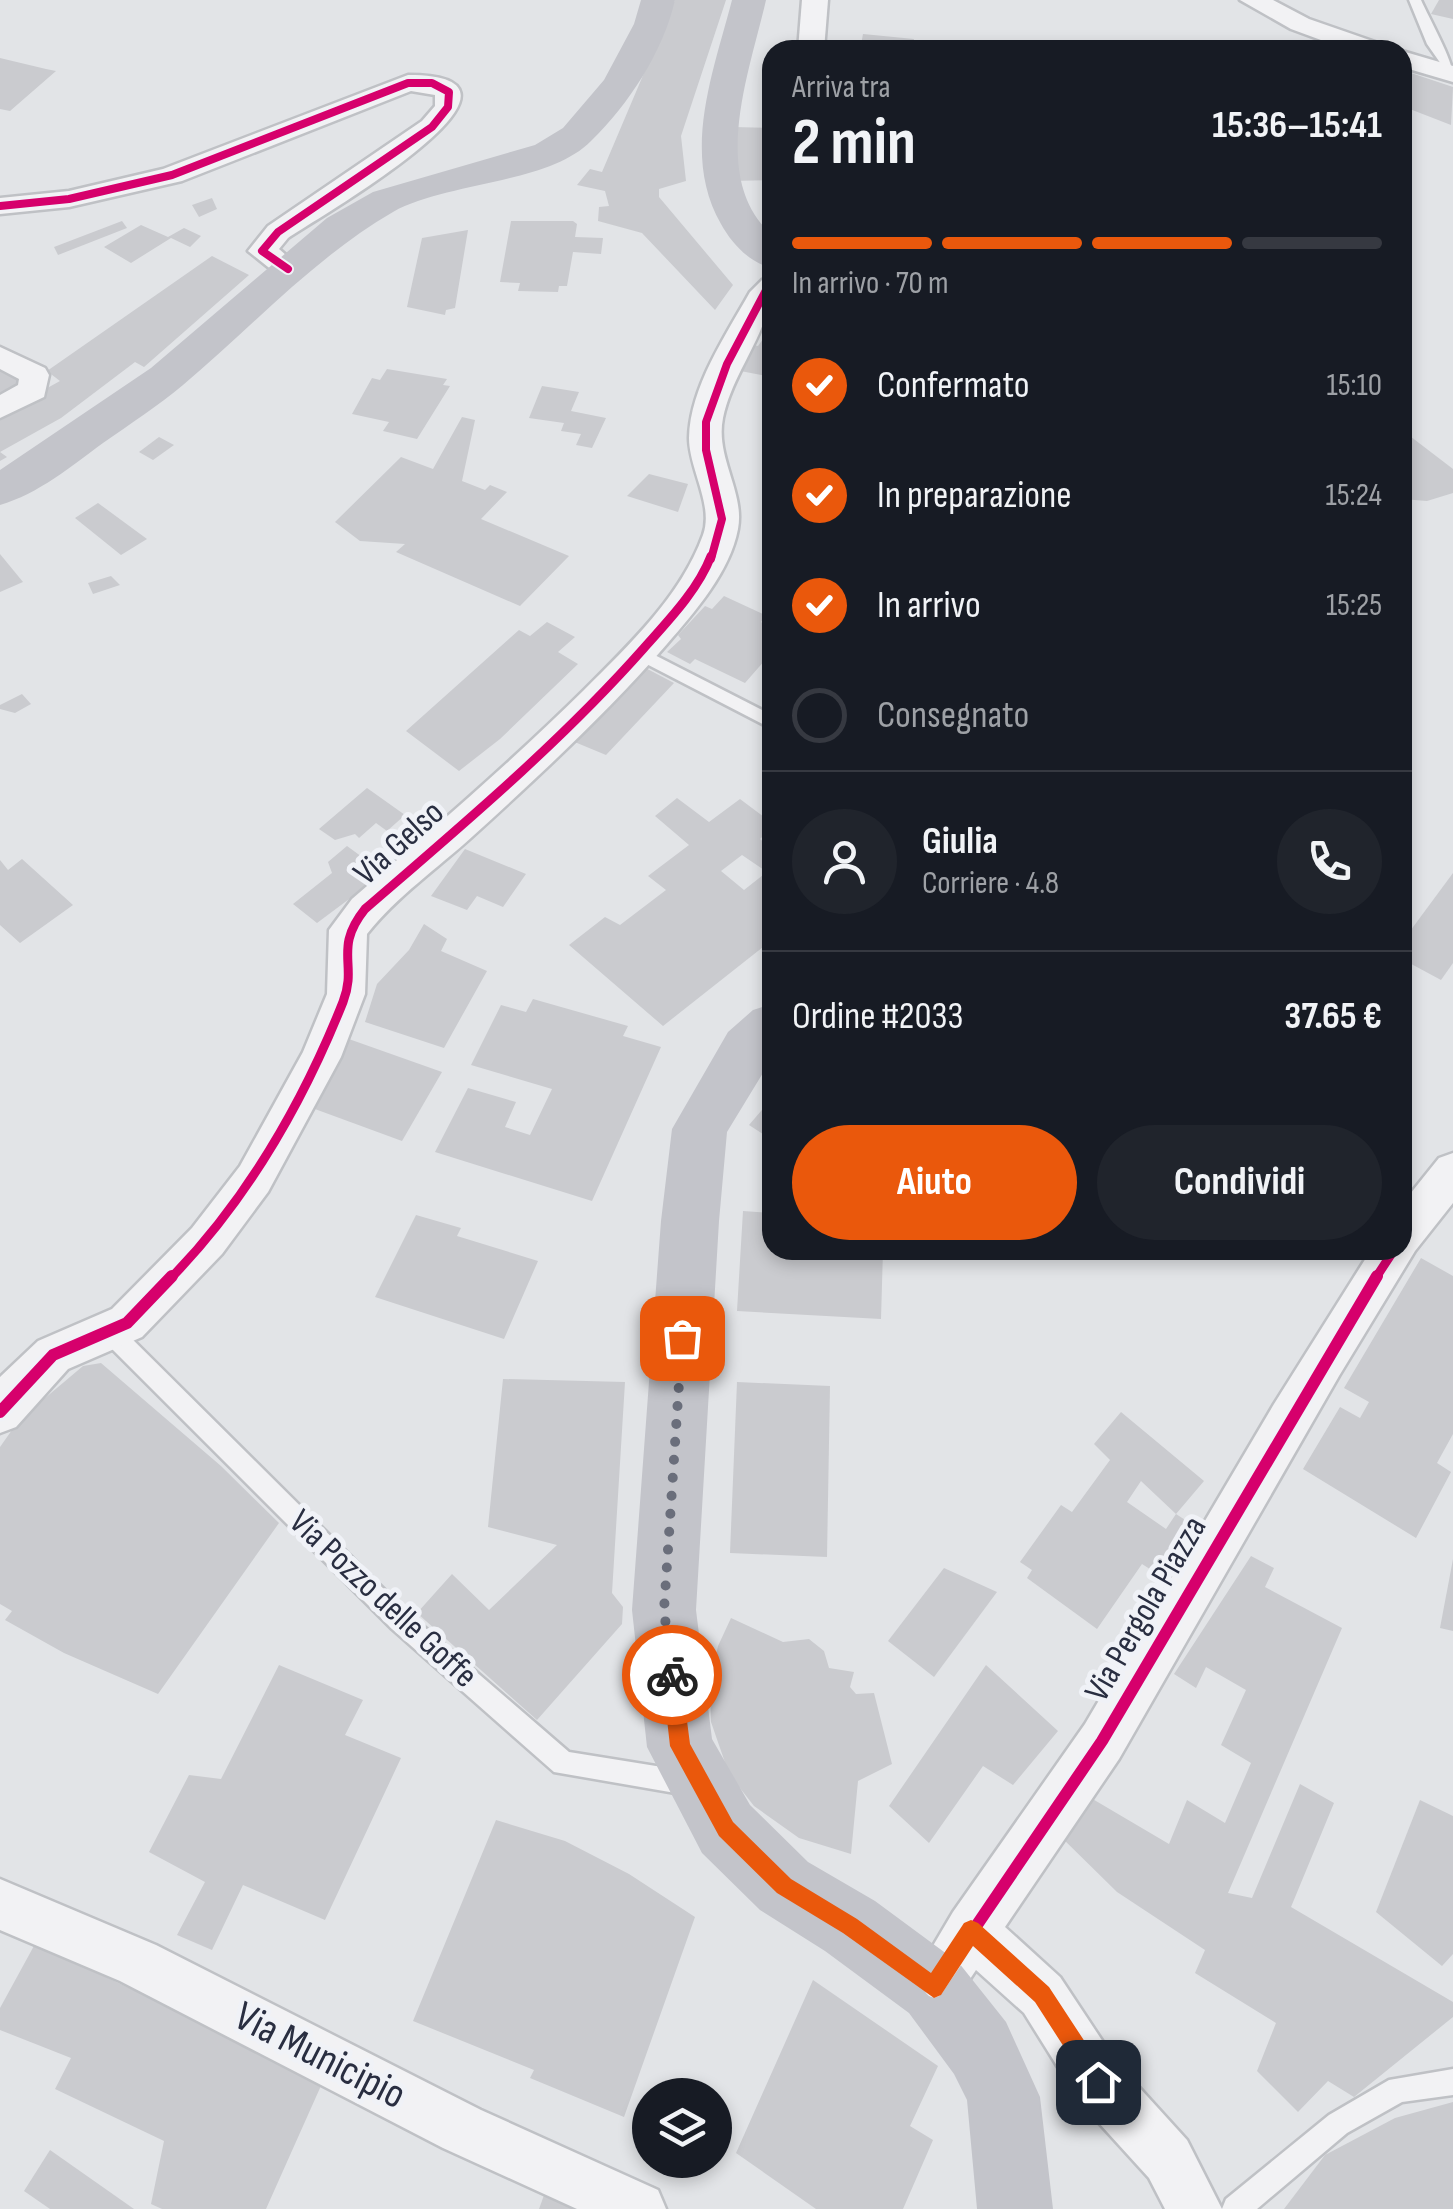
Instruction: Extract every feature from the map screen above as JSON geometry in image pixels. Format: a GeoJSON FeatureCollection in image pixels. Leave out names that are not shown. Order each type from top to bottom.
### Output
{"type":"FeatureCollection","features":[{"type":"Feature","properties":{"kind":"main road"},"geometry":{"type":"LineString","coordinates":[[0,490],[55,457],[166,378],[342,226],[387,200],[548,154],[576,136],[620,84],[652,24],[658,0]]}},
{"type":"Feature","properties":{"kind":"main road"},"geometry":{"type":"LineString","coordinates":[[748,0],[717,149],[727,209],[762,249]]}},
{"type":"Feature","properties":{"kind":"main road"},"geometry":{"type":"LineString","coordinates":[[762,1035],[747,1048],[700,1130],[690,1221],[664,1610],[680,1746],[726,1829],[784,1886],[850,1926],[934,1988],[980,2048],[1003,2098],[1015,2209]]}},
{"type":"Feature","properties":{"kind":"street"},"geometry":{"type":"LineString","coordinates":[[812,40],[815,0]]}},
{"type":"Feature","properties":{"kind":"street"},"geometry":{"type":"LineString","coordinates":[[1253,0],[1300,24],[1344,40]]}},
{"type":"Feature","properties":{"kind":"street"},"geometry":{"type":"LineString","coordinates":[[1412,62],[1453,72]]}},
{"type":"Feature","properties":{"kind":"street"},"geometry":{"type":"LineString","coordinates":[[0,206],[69,198],[172,176],[408,83],[432,83],[449,92],[448,107],[432,127],[278,232],[262,251],[288,269]]}},
{"type":"Feature","properties":{"kind":"street","name":"Via Gelso"},"geometry":{"type":"LineString","coordinates":[[0,1412],[9,1398],[53,1356],[127,1323],[207,1241],[254,1179],[322,1057],[346,994],[348,930],[365,909],[494,794],[639,654],[701,581],[722,528],[705,436],[724,366],[762,297]]}},
{"type":"Feature","properties":{"kind":"street"},"geometry":{"type":"LineString","coordinates":[[0,357],[34,375],[32,390],[0,408]]}},
{"type":"Feature","properties":{"kind":"street"},"geometry":{"type":"LineString","coordinates":[[1412,1224],[1453,1171]]}},
{"type":"Feature","properties":{"kind":"street","name":"Via Pergola Piazza"},"geometry":{"type":"LineString","coordinates":[[934,1988],[1122,1709],[1214,1544],[1387,1260]]}},
{"type":"Feature","properties":{"kind":"street","name":"Via Municipio"},"geometry":{"type":"LineString","coordinates":[[0,1904],[138,1963],[462,2129],[640,2209]]}},
{"type":"Feature","properties":{"kind":"street"},"geometry":{"type":"LineString","coordinates":[[971,1930],[1042,1994],[1098,2082],[1168,2160],[1195,2209]]}},
{"type":"Feature","properties":{"kind":"lane"},"geometry":{"type":"LineString","coordinates":[[1416,0],[1433,44],[1453,72]]}},
{"type":"Feature","properties":{"kind":"lane"},"geometry":{"type":"LineString","coordinates":[[639,654],[762,719]]}},
{"type":"Feature","properties":{"kind":"lane","name":"Via Pozzo delle Goffe"},"geometry":{"type":"LineString","coordinates":[[108,1331],[400,1620],[564,1764],[702,1786]]}},
{"type":"Feature","properties":{"kind":"lane"},"geometry":{"type":"LineString","coordinates":[[1236,2209],[1338,2124],[1368,2106],[1398,2089],[1453,2082]]}},
{"type":"Feature","properties":{"kind":"building"},"geometry":{"type":"Polygon","coordinates":[[[675,0],[726,0],[681,136],[686,181],[659,189],[659,197],[733,285],[715,310],[642,233],[598,221],[599,207],[609,206],[605,191],[577,185],[590,169],[602,172],[675,0]]]}},
{"type":"Feature","properties":{"kind":"building"},"geometry":{"type":"Polygon","coordinates":[[[1439,0],[1453,0],[1453,19],[1431,14],[1439,0]]]}},
{"type":"Feature","properties":{"kind":"building"},"geometry":{"type":"Polygon","coordinates":[[[863,34],[914,39],[914,40],[862,40],[863,34]]]}},
{"type":"Feature","properties":{"kind":"building"},"geometry":{"type":"Polygon","coordinates":[[[0,58],[56,71],[10,111],[0,109],[0,58]]]}},
{"type":"Feature","properties":{"kind":"building"},"geometry":{"type":"Polygon","coordinates":[[[1412,73],[1453,87],[1451,125],[1412,110],[1412,73]]]}},
{"type":"Feature","properties":{"kind":"building"},"geometry":{"type":"Polygon","coordinates":[[[733,127],[762,128],[762,180],[731,181],[733,127]]]}},
{"type":"Feature","properties":{"kind":"building"},"geometry":{"type":"Polygon","coordinates":[[[212,198],[217,209],[199,217],[192,205],[212,198]]]}},
{"type":"Feature","properties":{"kind":"building"},"geometry":{"type":"Polygon","coordinates":[[[122,221],[127,228],[58,255],[54,247],[122,221]]]}},
{"type":"Feature","properties":{"kind":"building"},"geometry":{"type":"Polygon","coordinates":[[[511,221],[573,221],[577,224],[575,237],[603,238],[601,254],[573,252],[567,286],[559,286],[558,292],[518,291],[520,283],[500,282],[511,221]]]}},
{"type":"Feature","properties":{"kind":"building"},"geometry":{"type":"Polygon","coordinates":[[[141,225],[168,237],[184,228],[201,236],[190,247],[171,238],[131,263],[104,247],[141,225]]]}},
{"type":"Feature","properties":{"kind":"building"},"geometry":{"type":"Polygon","coordinates":[[[468,230],[455,308],[446,310],[445,315],[407,307],[422,238],[468,230]]]}},
{"type":"Feature","properties":{"kind":"building"},"geometry":{"type":"Polygon","coordinates":[[[212,256],[249,275],[144,367],[135,362],[61,418],[0,452],[0,414],[60,381],[47,371],[212,256]]]}},
{"type":"Feature","properties":{"kind":"building"},"geometry":{"type":"Polygon","coordinates":[[[762,341],[762,375],[735,370],[749,344],[758,346],[762,341]]]}},
{"type":"Feature","properties":{"kind":"building"},"geometry":{"type":"Polygon","coordinates":[[[0,368],[22,376],[22,387],[0,400],[0,368]]]}},
{"type":"Feature","properties":{"kind":"building"},"geometry":{"type":"Polygon","coordinates":[[[387,369],[447,379],[443,385],[450,386],[417,439],[383,431],[389,422],[352,414],[372,378],[380,380],[387,369]]]}},
{"type":"Feature","properties":{"kind":"building"},"geometry":{"type":"Polygon","coordinates":[[[542,386],[579,392],[571,411],[606,418],[592,448],[576,445],[581,434],[561,431],[564,423],[529,418],[542,386]]]}},
{"type":"Feature","properties":{"kind":"building"},"geometry":{"type":"Polygon","coordinates":[[[462,417],[475,420],[462,481],[485,490],[490,485],[507,492],[481,519],[569,556],[520,606],[396,552],[405,544],[360,541],[335,522],[401,457],[433,469],[462,417]]]}},
{"type":"Feature","properties":{"kind":"building"},"geometry":{"type":"Polygon","coordinates":[[[159,437],[174,445],[153,460],[139,452],[159,437]]]}},
{"type":"Feature","properties":{"kind":"building"},"geometry":{"type":"Polygon","coordinates":[[[1412,438],[1453,469],[1453,493],[1427,501],[1412,500],[1412,438]]]}},
{"type":"Feature","properties":{"kind":"building"},"geometry":{"type":"Polygon","coordinates":[[[649,474],[688,484],[678,512],[627,496],[649,474]]]}},
{"type":"Feature","properties":{"kind":"building"},"geometry":{"type":"Polygon","coordinates":[[[98,503],[147,539],[121,555],[75,518],[98,503]]]}},
{"type":"Feature","properties":{"kind":"building"},"geometry":{"type":"Polygon","coordinates":[[[0,554],[23,582],[0,592],[0,554]]]}},
{"type":"Feature","properties":{"kind":"building"},"geometry":{"type":"Polygon","coordinates":[[[111,576],[120,585],[93,594],[88,583],[111,576]]]}},
{"type":"Feature","properties":{"kind":"building"},"geometry":{"type":"Polygon","coordinates":[[[724,596],[762,614],[762,663],[745,683],[695,659],[690,664],[667,652],[705,606],[712,609],[724,596]]]}},
{"type":"Feature","properties":{"kind":"building"},"geometry":{"type":"Polygon","coordinates":[[[547,622],[575,637],[558,652],[578,664],[500,739],[459,771],[406,731],[519,630],[530,636],[547,622]]]}},
{"type":"Feature","properties":{"kind":"building"},"geometry":{"type":"Polygon","coordinates":[[[636,663],[674,683],[606,755],[565,738],[636,663]]]}},
{"type":"Feature","properties":{"kind":"building"},"geometry":{"type":"Polygon","coordinates":[[[22,694],[31,704],[15,713],[0,709],[0,705],[22,694]]]}},
{"type":"Feature","properties":{"kind":"building"},"geometry":{"type":"Polygon","coordinates":[[[367,788],[405,815],[387,831],[376,823],[359,838],[355,834],[335,840],[319,829],[367,788]]]}},
{"type":"Feature","properties":{"kind":"building"},"geometry":{"type":"Polygon","coordinates":[[[677,798],[709,822],[740,799],[762,816],[762,869],[742,855],[721,871],[744,890],[762,876],[762,948],[663,1026],[569,945],[605,917],[620,925],[666,890],[648,876],[689,845],[655,816],[677,798]]]}},
{"type":"Feature","properties":{"kind":"building"},"geometry":{"type":"Polygon","coordinates":[[[347,846],[384,873],[317,923],[293,904],[332,873],[328,862],[347,846]]]}},
{"type":"Feature","properties":{"kind":"building"},"geometry":{"type":"Polygon","coordinates":[[[465,849],[526,874],[503,907],[477,896],[467,910],[431,896],[465,849]]]}},
{"type":"Feature","properties":{"kind":"building"},"geometry":{"type":"Polygon","coordinates":[[[22,859],[73,905],[20,943],[0,925],[0,860],[8,870],[22,859]]]}},
{"type":"Feature","properties":{"kind":"building"},"geometry":{"type":"Polygon","coordinates":[[[1453,873],[1453,963],[1441,980],[1412,964],[1412,928],[1453,873]]]}},
{"type":"Feature","properties":{"kind":"building"},"geometry":{"type":"Polygon","coordinates":[[[424,924],[447,939],[441,951],[487,971],[444,1048],[365,1022],[377,984],[409,950],[424,924]]]}},
{"type":"Feature","properties":{"kind":"building"},"geometry":{"type":"Polygon","coordinates":[[[533,999],[628,1026],[623,1036],[661,1047],[592,1201],[435,1152],[468,1088],[516,1102],[505,1127],[530,1135],[552,1089],[471,1065],[501,1005],[526,1012],[533,999]]]}},
{"type":"Feature","properties":{"kind":"building"},"geometry":{"type":"Polygon","coordinates":[[[346,1038],[442,1072],[402,1141],[304,1105],[346,1038]]]}},
{"type":"Feature","properties":{"kind":"building"},"geometry":{"type":"Polygon","coordinates":[[[762,1110],[762,1133],[749,1125],[762,1110]]]}},
{"type":"Feature","properties":{"kind":"building"},"geometry":{"type":"Polygon","coordinates":[[[743,1211],[762,1212],[762,1260],[883,1260],[881,1319],[737,1311],[743,1211]]]}},
{"type":"Feature","properties":{"kind":"building"},"geometry":{"type":"Polygon","coordinates":[[[416,1215],[461,1228],[457,1236],[538,1261],[504,1339],[375,1297],[416,1215]]]}},
{"type":"Feature","properties":{"kind":"building"},"geometry":{"type":"Polygon","coordinates":[[[1421,1258],[1453,1276],[1453,1434],[1437,1463],[1451,1472],[1416,1538],[1303,1469],[1340,1407],[1360,1418],[1369,1402],[1344,1388],[1421,1258]]]}},
{"type":"Feature","properties":{"kind":"building"},"geometry":{"type":"Polygon","coordinates":[[[101,1363],[221,1466],[279,1523],[158,1694],[64,1653],[5,1620],[12,1611],[0,1604],[0,1447],[19,1420],[83,1366],[101,1363]]]}},
{"type":"Feature","properties":{"kind":"building"},"geometry":{"type":"Polygon","coordinates":[[[503,1379],[625,1382],[612,1593],[623,1607],[622,1624],[537,1720],[417,1613],[452,1574],[489,1610],[557,1545],[488,1527],[503,1379]]]}},
{"type":"Feature","properties":{"kind":"building"},"geometry":{"type":"Polygon","coordinates":[[[737,1382],[830,1386],[827,1557],[730,1553],[737,1382]]]}},
{"type":"Feature","properties":{"kind":"building"},"geometry":{"type":"Polygon","coordinates":[[[1121,1412],[1204,1481],[1176,1514],[1210,1536],[1181,1589],[1142,1564],[1097,1629],[1027,1578],[1032,1570],[1020,1562],[1061,1505],[1072,1512],[1110,1460],[1094,1444],[1121,1412]],[[1141,1481],[1127,1502],[1166,1529],[1176,1514],[1141,1481]]]}},
{"type":"Feature","properties":{"kind":"building"},"geometry":{"type":"Polygon","coordinates":[[[1251,1556],[1274,1568],[1265,1587],[1342,1628],[1228,1893],[1252,1898],[1300,1784],[1334,1803],[1291,1907],[1453,2002],[1453,2017],[1354,2097],[1328,2081],[1298,2112],[1257,2071],[1276,2023],[1195,1973],[1205,1950],[1117,1892],[1058,1834],[1079,1791],[1169,1844],[1187,1800],[1225,1823],[1251,1763],[1221,1745],[1246,1690],[1206,1667],[1196,1688],[1174,1674],[1251,1556]]]}},
{"type":"Feature","properties":{"kind":"building"},"geometry":{"type":"Polygon","coordinates":[[[1453,1559],[1453,1631],[1440,1628],[1453,1559]]]}},
{"type":"Feature","properties":{"kind":"building"},"geometry":{"type":"Polygon","coordinates":[[[944,1568],[997,1592],[934,1677],[888,1641],[944,1568]]]}},
{"type":"Feature","properties":{"kind":"building"},"geometry":{"type":"Polygon","coordinates":[[[731,1618],[783,1642],[809,1639],[824,1651],[829,1668],[854,1672],[850,1687],[856,1694],[874,1693],[892,1764],[858,1781],[851,1854],[799,1838],[754,1806],[729,1774],[711,1722],[710,1683],[718,1646],[731,1618]]]}},
{"type":"Feature","properties":{"kind":"building"},"geometry":{"type":"Polygon","coordinates":[[[279,1665],[363,1700],[345,1735],[401,1758],[325,1920],[243,1885],[212,1950],[177,1935],[205,1882],[149,1852],[189,1775],[221,1779],[279,1665]]]}},
{"type":"Feature","properties":{"kind":"building"},"geometry":{"type":"Polygon","coordinates":[[[986,1665],[1058,1731],[1013,1785],[983,1766],[929,1843],[889,1806],[986,1665]]]}},
{"type":"Feature","properties":{"kind":"building"},"geometry":{"type":"Polygon","coordinates":[[[1420,1800],[1453,1816],[1453,1954],[1442,1966],[1376,1912],[1420,1800]]]}},
{"type":"Feature","properties":{"kind":"building"},"geometry":{"type":"Polygon","coordinates":[[[496,1820],[565,1841],[629,1874],[695,1917],[638,2078],[632,2078],[632,2094],[624,2117],[530,2078],[534,2070],[413,2021],[496,1820]]]}},
{"type":"Feature","properties":{"kind":"building"},"geometry":{"type":"Polygon","coordinates":[[[35,1944],[324,2079],[266,2209],[162,2209],[151,2204],[164,2141],[55,2089],[71,2058],[0,2030],[0,2008],[35,1944]]]}},
{"type":"Feature","properties":{"kind":"building"},"geometry":{"type":"Polygon","coordinates":[[[813,1980],[938,2066],[910,2126],[933,2140],[903,2209],[816,2209],[736,2153],[813,1980]]]}},
{"type":"Feature","properties":{"kind":"building"},"geometry":{"type":"Polygon","coordinates":[[[1453,2102],[1453,2209],[1284,2209],[1325,2155],[1395,2118],[1453,2102]]]}},
{"type":"Feature","properties":{"kind":"building"},"geometry":{"type":"Polygon","coordinates":[[[50,2150],[134,2209],[50,2209],[24,2191],[50,2150]]]}},
{"type":"Feature","properties":{"kind":"building"},"geometry":{"type":"Polygon","coordinates":[[[547,2187],[598,2209],[539,2209],[547,2187]]]}},
{"type":"Feature","properties":{"kind":"cycle path"},"geometry":{"type":"LineString","coordinates":[[0,206],[69,199],[172,175],[408,83],[432,83],[449,92],[448,107],[432,127],[278,232],[262,251],[288,269]]}},
{"type":"Feature","properties":{"kind":"cycle path"},"geometry":{"type":"LineString","coordinates":[[0,1412],[53,1355],[127,1323],[207,1241],[254,1179],[321,1057],[346,994],[348,930],[365,909],[508,783],[624,670],[673,616],[707,567],[722,529],[706,450],[706,422],[727,364],[762,298]]}},
{"type":"Feature","properties":{"kind":"cycle path"},"geometry":{"type":"LineString","coordinates":[[934,1988],[1102,1741],[1289,1419],[1388,1260]]}},
{"type":"Feature","properties":{"kind":"way so far"},"geometry":{"type":"LineString","coordinates":[[672,1675],[664,1610],[682,1338]]}},
{"type":"Feature","properties":{"kind":"route"},"geometry":{"type":"LineString","coordinates":[[672,1675],[680,1746],[726,1829],[784,1886],[850,1926],[934,1988],[971,1930],[1042,1994],[1098,2082]]}}]}
